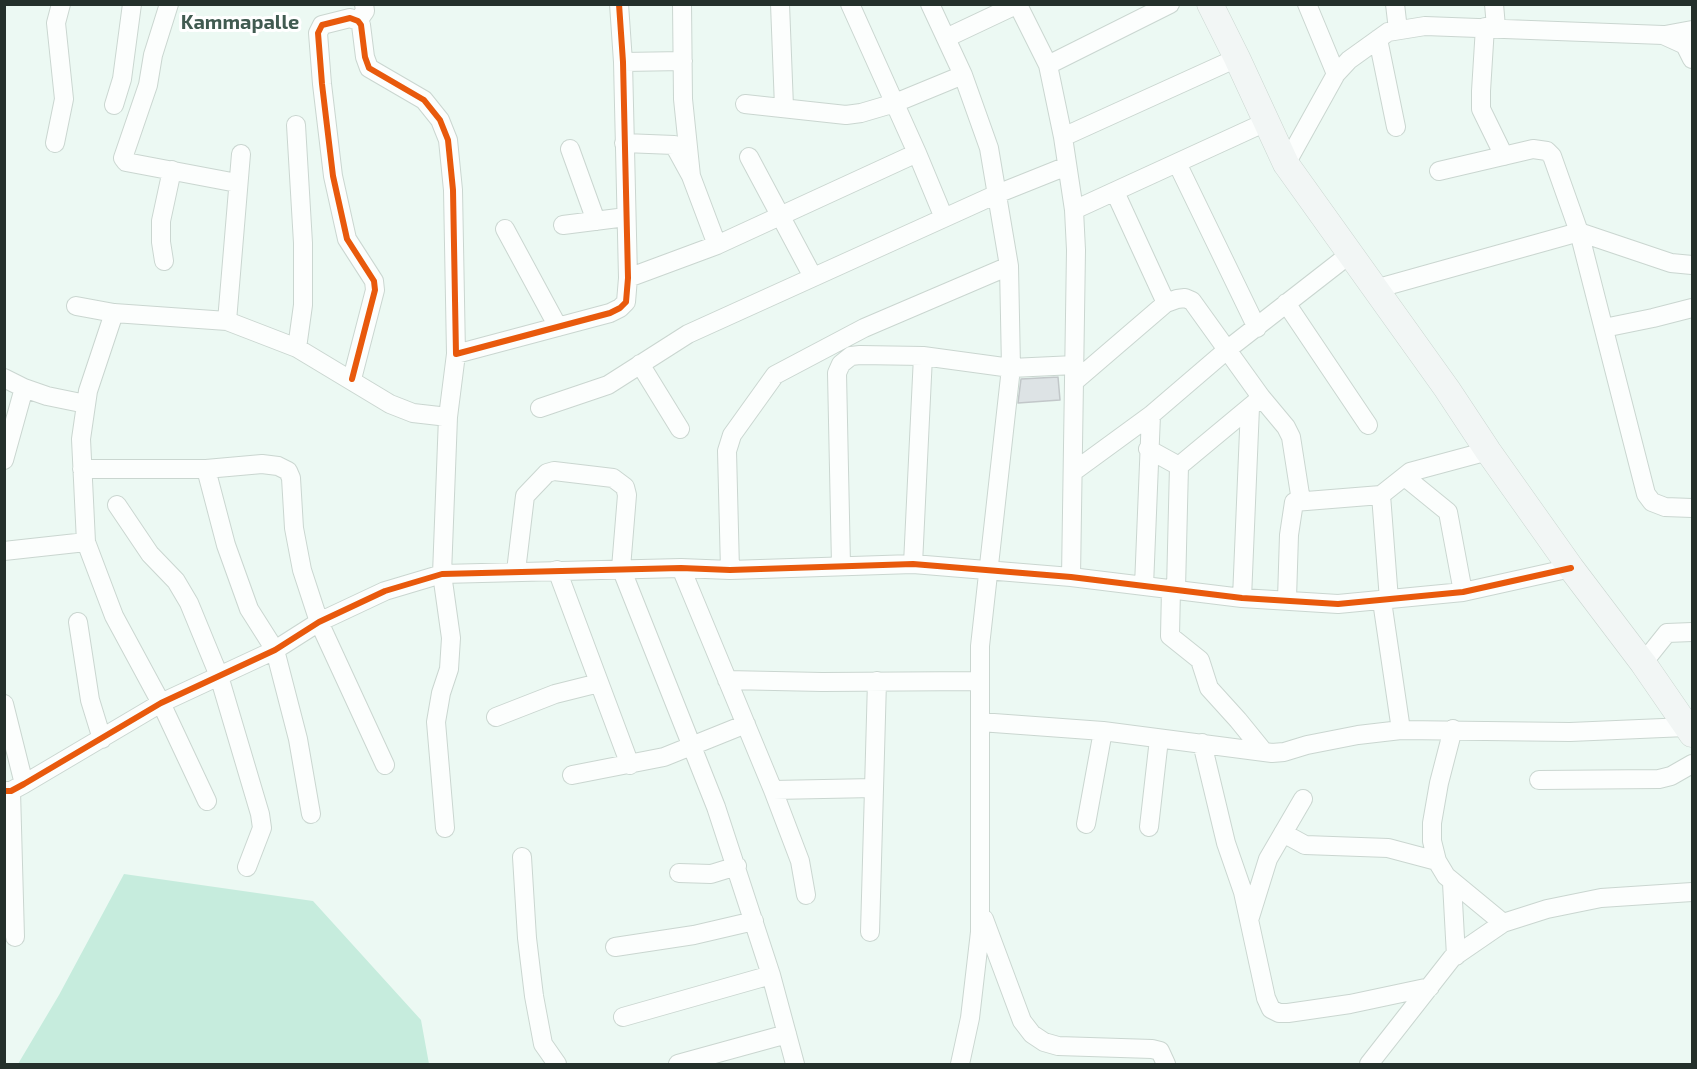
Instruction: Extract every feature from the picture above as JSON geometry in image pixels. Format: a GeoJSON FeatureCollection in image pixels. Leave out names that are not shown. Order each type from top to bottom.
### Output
{"type":"FeatureCollection","features":[{"type":"Feature","properties":{"kind":"street"},"geometry":{"type":"LineString","coordinates":[[55,143],[64,99],[56,23],[61,4]]}},
{"type":"Feature","properties":{"kind":"street"},"geometry":{"type":"LineString","coordinates":[[114,105],[122,79],[132,4]]}},
{"type":"Feature","properties":{"kind":"street"},"geometry":{"type":"LineString","coordinates":[[170,4],[153,55],[148,86],[123,158],[126,162],[237,183]]}},
{"type":"Feature","properties":{"kind":"street"},"geometry":{"type":"LineString","coordinates":[[456,354],[610,313],[626,302],[628,278],[623,62],[619,4]]}},
{"type":"Feature","properties":{"kind":"street"},"geometry":{"type":"LineString","coordinates":[[682,4],[683,99],[691,176]]}},
{"type":"Feature","properties":{"kind":"street"},"geometry":{"type":"LineString","coordinates":[[780,4],[784,107]]}},
{"type":"Feature","properties":{"kind":"street"},"geometry":{"type":"LineString","coordinates":[[850,4],[944,218]]}},
{"type":"Feature","properties":{"kind":"street"},"geometry":{"type":"LineString","coordinates":[[930,4],[963,75],[989,148],[1009,266],[1011,368],[980,646],[980,932],[970,1018],[960,1065]]}},
{"type":"Feature","properties":{"kind":"street"},"geometry":{"type":"LineString","coordinates":[[946,38],[1018,4],[1048,65],[1063,136],[1074,210],[1076,250],[1071,577]]}},
{"type":"Feature","properties":{"kind":"street"},"geometry":{"type":"LineString","coordinates":[[1048,65],[1170,4]]}},
{"type":"Feature","properties":{"kind":"street"},"geometry":{"type":"LineString","coordinates":[[1210,4],[1286,164],[1447,389],[1571,568],[1643,663],[1689,731]]}},
{"type":"Feature","properties":{"kind":"street"},"geometry":{"type":"LineString","coordinates":[[1307,4],[1336,74]]}},
{"type":"Feature","properties":{"kind":"street"},"geometry":{"type":"LineString","coordinates":[[1395,4],[1398,30]]}},
{"type":"Feature","properties":{"kind":"street"},"geometry":{"type":"LineString","coordinates":[[1494,4],[1480,91],[1481,110],[1504,156]]}},
{"type":"Feature","properties":{"kind":"street"},"geometry":{"type":"LineString","coordinates":[[352,379],[375,290],[374,281],[348,239],[333,176],[318,33],[326,22],[350,18],[361,13],[364,57],[369,68],[424,100],[440,120],[448,140],[453,190],[456,354],[448,417],[442,574],[451,638],[449,669],[441,693],[436,722],[445,828]]}},
{"type":"Feature","properties":{"kind":"street"},"geometry":{"type":"LineString","coordinates":[[1286,164],[1336,74],[1349,60],[1388,32],[1425,26],[1663,35],[1692,30]]}},
{"type":"Feature","properties":{"kind":"street"},"geometry":{"type":"LineString","coordinates":[[1663,35],[1685,45],[1692,59]]}},
{"type":"Feature","properties":{"kind":"street"},"geometry":{"type":"LineString","coordinates":[[1378,39],[1396,127]]}},
{"type":"Feature","properties":{"kind":"street"},"geometry":{"type":"LineString","coordinates":[[1063,136],[1237,58]]}},
{"type":"Feature","properties":{"kind":"street"},"geometry":{"type":"LineString","coordinates":[[623,62],[683,61]]}},
{"type":"Feature","properties":{"kind":"street"},"geometry":{"type":"LineString","coordinates":[[745,104],[846,114],[895,104],[963,75]]}},
{"type":"Feature","properties":{"kind":"street"},"geometry":{"type":"LineString","coordinates":[[1074,210],[1266,122]]}},
{"type":"Feature","properties":{"kind":"street"},"geometry":{"type":"LineString","coordinates":[[296,126],[303,243],[303,305],[297,348]]}},
{"type":"Feature","properties":{"kind":"street"},"geometry":{"type":"LineString","coordinates":[[624,143],[674,145],[691,176],[717,245]]}},
{"type":"Feature","properties":{"kind":"street"},"geometry":{"type":"LineString","coordinates":[[570,149],[596,221]]}},
{"type":"Feature","properties":{"kind":"street"},"geometry":{"type":"LineString","coordinates":[[1439,171],[1533,149],[1547,151],[1552,156],[1579,232],[1646,494],[1652,502],[1665,507],[1692,508]]}},
{"type":"Feature","properties":{"kind":"street"},"geometry":{"type":"LineString","coordinates":[[628,278],[717,245],[917,153]]}},
{"type":"Feature","properties":{"kind":"street"},"geometry":{"type":"LineString","coordinates":[[227,321],[241,154]]}},
{"type":"Feature","properties":{"kind":"street"},"geometry":{"type":"LineString","coordinates":[[749,157],[813,277]]}},
{"type":"Feature","properties":{"kind":"street"},"geometry":{"type":"LineString","coordinates":[[1177,163],[1257,328]]}},
{"type":"Feature","properties":{"kind":"street"},"geometry":{"type":"LineString","coordinates":[[540,408],[608,385],[688,334],[998,194],[1067,166]]}},
{"type":"Feature","properties":{"kind":"street"},"geometry":{"type":"LineString","coordinates":[[164,261],[161,221],[172,170]]}},
{"type":"Feature","properties":{"kind":"street"},"geometry":{"type":"LineString","coordinates":[[1115,192],[1166,303]]}},
{"type":"Feature","properties":{"kind":"street"},"geometry":{"type":"LineString","coordinates":[[563,225],[626,217]]}},
{"type":"Feature","properties":{"kind":"street"},"geometry":{"type":"LineString","coordinates":[[505,229],[558,327]]}},
{"type":"Feature","properties":{"kind":"street"},"geometry":{"type":"LineString","coordinates":[[1375,289],[1579,232],[1671,263],[1692,265]]}},
{"type":"Feature","properties":{"kind":"street"},"geometry":{"type":"LineString","coordinates":[[1074,472],[1151,416],[1228,349],[1350,254]]}},
{"type":"Feature","properties":{"kind":"street"},"geometry":{"type":"LineString","coordinates":[[730,570],[727,452],[732,435],[775,375],[864,328],[1009,266]]}},
{"type":"Feature","properties":{"kind":"street"},"geometry":{"type":"LineString","coordinates":[[841,565],[837,373],[841,364],[851,356],[923,356],[1011,368],[1075,373],[1166,303],[1177,299],[1185,298],[1192,301],[1228,349],[1256,402],[1286,427],[1291,437],[1301,501]]}},
{"type":"Feature","properties":{"kind":"street"},"geometry":{"type":"LineString","coordinates":[[1286,303],[1368,425]]}},
{"type":"Feature","properties":{"kind":"street"},"geometry":{"type":"LineString","coordinates":[[76,306],[114,313],[227,321],[297,348],[352,379],[390,404],[412,413],[448,417]]}},
{"type":"Feature","properties":{"kind":"street"},"geometry":{"type":"LineString","coordinates":[[1604,328],[1692,308]]}},
{"type":"Feature","properties":{"kind":"street"},"geometry":{"type":"LineString","coordinates":[[114,313],[87,391],[81,439],[87,542],[114,616],[161,703],[207,801]]}},
{"type":"Feature","properties":{"kind":"street"},"geometry":{"type":"LineString","coordinates":[[913,564],[923,356]]}},
{"type":"Feature","properties":{"kind":"street"},"geometry":{"type":"LineString","coordinates":[[640,364],[680,429]]}},
{"type":"Feature","properties":{"kind":"street"},"geometry":{"type":"LineString","coordinates":[[4,378],[46,396],[86,404]]}},
{"type":"Feature","properties":{"kind":"street"},"geometry":{"type":"LineString","coordinates":[[4,460],[24,388]]}},
{"type":"Feature","properties":{"kind":"street"},"geometry":{"type":"LineString","coordinates":[[1256,402],[1179,466],[1170,636],[1200,660],[1209,688],[1264,752]]}},
{"type":"Feature","properties":{"kind":"street"},"geometry":{"type":"LineString","coordinates":[[1242,598],[1256,402]]}},
{"type":"Feature","properties":{"kind":"street"},"geometry":{"type":"LineString","coordinates":[[1144,586],[1151,416]]}},
{"type":"Feature","properties":{"kind":"street"},"geometry":{"type":"LineString","coordinates":[[1148,449],[1179,466]]}},
{"type":"Feature","properties":{"kind":"street"},"geometry":{"type":"LineString","coordinates":[[1287,600],[1288,534],[1294,502],[1381,495],[1410,472],[1488,451]]}},
{"type":"Feature","properties":{"kind":"street"},"geometry":{"type":"LineString","coordinates":[[82,469],[207,469],[262,464],[278,466],[288,471],[291,478],[294,528],[302,570],[319,622],[385,765]]}},
{"type":"Feature","properties":{"kind":"street"},"geometry":{"type":"LineString","coordinates":[[207,469],[226,545],[249,609],[274,650],[298,739],[311,814]]}},
{"type":"Feature","properties":{"kind":"street"},"geometry":{"type":"LineString","coordinates":[[516,571],[525,496],[547,473],[554,471],[613,478],[625,488],[627,495],[621,568],[693,746],[737,866],[771,975],[795,1065]]}},
{"type":"Feature","properties":{"kind":"street"},"geometry":{"type":"LineString","coordinates":[[1404,477],[1448,512],[1463,592]]}},
{"type":"Feature","properties":{"kind":"street"},"geometry":{"type":"LineString","coordinates":[[1381,495],[1386,600],[1401,730]]}},
{"type":"Feature","properties":{"kind":"street"},"geometry":{"type":"LineString","coordinates":[[117,505],[150,554],[176,581],[189,603],[219,676],[260,814],[262,828],[247,867]]}},
{"type":"Feature","properties":{"kind":"street"},"geometry":{"type":"LineString","coordinates":[[4,551],[87,542]]}},
{"type":"Feature","properties":{"kind":"street"},"geometry":{"type":"LineString","coordinates":[[13,789],[161,703],[274,650],[319,622],[385,591],[442,574],[621,568],[681,567],[730,570],[913,564],[1071,577],[1242,598],[1338,604],[1463,592],[1571,568]]}},
{"type":"Feature","properties":{"kind":"street"},"geometry":{"type":"LineString","coordinates":[[681,567],[773,790],[800,861],[806,895]]}},
{"type":"Feature","properties":{"kind":"street"},"geometry":{"type":"LineString","coordinates":[[557,570],[630,765]]}},
{"type":"Feature","properties":{"kind":"street"},"geometry":{"type":"LineString","coordinates":[[78,622],[90,700],[102,739]]}},
{"type":"Feature","properties":{"kind":"street"},"geometry":{"type":"LineString","coordinates":[[1643,663],[1667,633],[1692,632]]}},
{"type":"Feature","properties":{"kind":"street"},"geometry":{"type":"LineString","coordinates":[[727,680],[980,681]]}},
{"type":"Feature","properties":{"kind":"street"},"geometry":{"type":"LineString","coordinates":[[870,932],[877,681]]}},
{"type":"Feature","properties":{"kind":"street"},"geometry":{"type":"LineString","coordinates":[[496,717],[555,694],[599,683]]}},
{"type":"Feature","properties":{"kind":"street"},"geometry":{"type":"LineString","coordinates":[[4,704],[13,789],[15,937]]}},
{"type":"Feature","properties":{"kind":"street"},"geometry":{"type":"LineString","coordinates":[[980,722],[1102,731],[1264,752],[1284,752],[1306,745],[1358,735],[1401,730],[1689,731]]}},
{"type":"Feature","properties":{"kind":"street"},"geometry":{"type":"LineString","coordinates":[[572,775],[664,757],[746,724]]}},
{"type":"Feature","properties":{"kind":"street"},"geometry":{"type":"LineString","coordinates":[[1454,729],[1439,783],[1432,823],[1432,841],[1437,861],[1452,883],[1503,923]]}},
{"type":"Feature","properties":{"kind":"street"},"geometry":{"type":"LineString","coordinates":[[1086,824],[1102,731]]}},
{"type":"Feature","properties":{"kind":"street"},"geometry":{"type":"LineString","coordinates":[[1149,827],[1159,739]]}},
{"type":"Feature","properties":{"kind":"street"},"geometry":{"type":"LineString","coordinates":[[1202,743],[1226,843],[1243,892],[1266,998],[1271,1009],[1279,1013],[1350,1004],[1430,987]]}},
{"type":"Feature","properties":{"kind":"street"},"geometry":{"type":"LineString","coordinates":[[1539,780],[1659,779],[1671,776],[1692,764]]}},
{"type":"Feature","properties":{"kind":"street"},"geometry":{"type":"LineString","coordinates":[[773,790],[874,788]]}},
{"type":"Feature","properties":{"kind":"street"},"geometry":{"type":"LineString","coordinates":[[1248,922],[1268,859],[1303,799]]}},
{"type":"Feature","properties":{"kind":"street"},"geometry":{"type":"LineString","coordinates":[[1283,833],[1305,845],[1388,849],[1437,861]]}},
{"type":"Feature","properties":{"kind":"street"},"geometry":{"type":"LineString","coordinates":[[522,857],[527,938],[534,996],[543,1044],[556,1065]]}},
{"type":"Feature","properties":{"kind":"street"},"geometry":{"type":"LineString","coordinates":[[679,873],[711,874],[737,866]]}},
{"type":"Feature","properties":{"kind":"street"},"geometry":{"type":"LineString","coordinates":[[1452,883],[1456,956]]}},
{"type":"Feature","properties":{"kind":"street"},"geometry":{"type":"LineString","coordinates":[[1369,1065],[1456,956],[1503,923],[1547,909],[1601,898],[1692,892]]}},
{"type":"Feature","properties":{"kind":"street"},"geometry":{"type":"LineString","coordinates":[[980,909],[1022,1021],[1032,1034],[1044,1042],[1058,1046],[1152,1049],[1160,1051],[1166,1065]]}},
{"type":"Feature","properties":{"kind":"street"},"geometry":{"type":"LineString","coordinates":[[615,947],[694,935],[754,921]]}},
{"type":"Feature","properties":{"kind":"street"},"geometry":{"type":"LineString","coordinates":[[623,1017],[771,975]]}},
{"type":"Feature","properties":{"kind":"street"},"geometry":{"type":"LineString","coordinates":[[678,1065],[787,1034]]}},
{"type":"Feature","properties":{"kind":"green space"},"geometry":{"type":"Polygon","coordinates":[[[124,874],[313,901],[421,1020],[429,1064],[18,1064],[59,995],[124,874]]]}},
{"type":"Feature","properties":{"kind":"building"},"geometry":{"type":"Polygon","coordinates":[[[1058,377],[1060,400],[1018,403],[1021,379],[1058,377]]]}},
{"type":"Feature","properties":{"kind":"cycle path"},"geometry":{"type":"LineString","coordinates":[[352,379],[375,290],[374,281],[347,239],[333,176],[318,33],[322,25],[350,18],[358,21],[361,25],[365,57],[369,68],[424,100],[440,120],[448,140],[453,190],[456,354],[610,313],[626,302],[628,278],[623,62],[619,4]]}},
{"type":"Feature","properties":{"kind":"cycle path"},"geometry":{"type":"LineString","coordinates":[[4,791],[11,791],[24,784],[161,703],[275,650],[319,622],[385,591],[442,574],[681,568],[730,570],[913,564],[1071,577],[1242,598],[1338,604],[1463,592],[1571,568]]}},
{"type":"Feature","properties":{"kind":"district","name":"Kammapalle"},"geometry":{"type":"Point","coordinates":[240,22]}}]}
